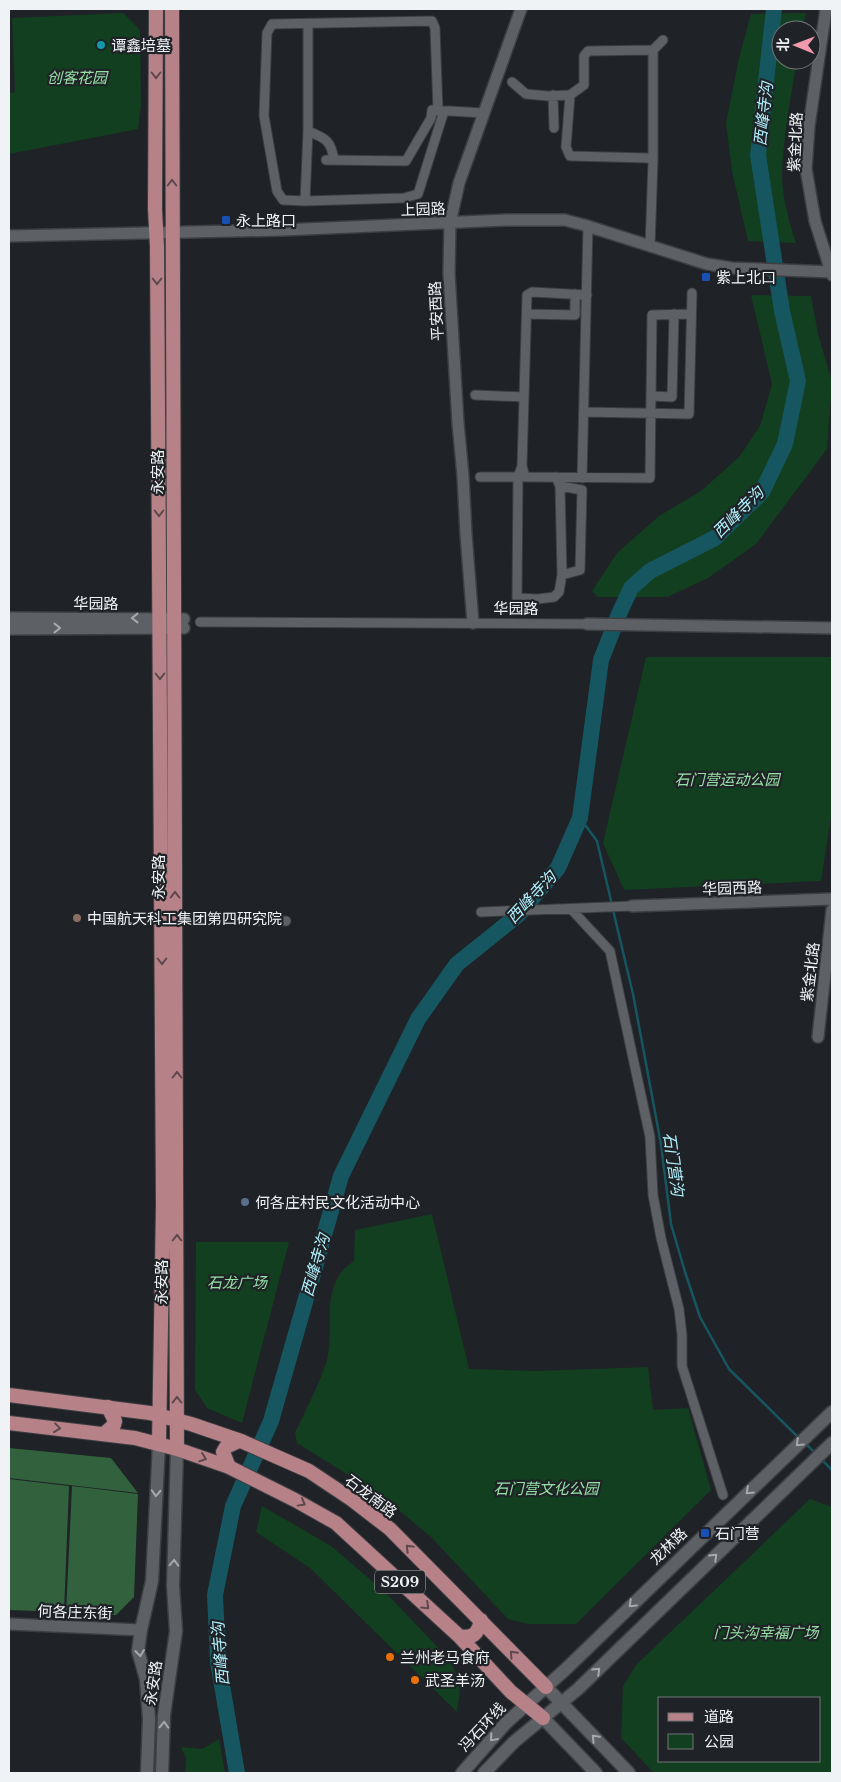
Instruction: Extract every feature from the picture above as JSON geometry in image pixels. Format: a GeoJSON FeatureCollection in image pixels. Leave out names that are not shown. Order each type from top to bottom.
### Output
{"type":"FeatureCollection","features":[{"type":"Feature","properties":{"kind":"main road","name":"永安路"},"geometry":{"type":"LineString","coordinates":[[156,9],[156,232],[172,623],[159,1444]]}},
{"type":"Feature","properties":{"kind":"main road","name":"永安路"},"geometry":{"type":"LineString","coordinates":[[162,1773],[164,1715],[176,1631],[173,1586],[177,1420],[176,1010],[172,623],[172,9]]}},
{"type":"Feature","properties":{"kind":"main road","name":"石龙南路"},"geometry":{"type":"LineString","coordinates":[[9,1394],[108,1407],[177,1420],[240,1441],[309,1471],[351,1499],[390,1529],[629,1773]]}},
{"type":"Feature","properties":{"kind":"main road"},"geometry":{"type":"LineString","coordinates":[[104,1434],[114,1425],[115,1421],[108,1407]]}},
{"type":"Feature","properties":{"kind":"main road","name":"龙林路"},"geometry":{"type":"LineString","coordinates":[[526,1704],[546,1687],[832,1412]]}},
{"type":"Feature","properties":{"kind":"main road","name":"S209"},"geometry":{"type":"LineString","coordinates":[[9,1423],[135,1438],[177,1449],[229,1467],[259,1481],[336,1523],[459,1636],[511,1692],[543,1718]]}},
{"type":"Feature","properties":{"kind":"main road"},"geometry":{"type":"LineString","coordinates":[[229,1467],[223,1452],[226,1447],[240,1441]]}},
{"type":"Feature","properties":{"kind":"main road"},"geometry":{"type":"LineString","coordinates":[[147,1773],[149,1719],[146,1679],[138,1651],[152,1581],[159,1444]]}},
{"type":"Feature","properties":{"kind":"main road"},"geometry":{"type":"LineString","coordinates":[[484,1773],[514,1742],[561,1703],[801,1475],[831,1444]]}},
{"type":"Feature","properties":{"kind":"main road"},"geometry":{"type":"LineString","coordinates":[[459,1636],[466,1638],[474,1635],[479,1630],[481,1620]]}},
{"type":"Feature","properties":{"kind":"main road","name":"冯石环线"},"geometry":{"type":"LineString","coordinates":[[462,1773],[506,1723],[526,1704]]}},
{"type":"Feature","properties":{"kind":"main road"},"geometry":{"type":"LineString","coordinates":[[543,1718],[596,1773]]}},
{"type":"Feature","properties":{"kind":"street","name":"平安西路"},"geometry":{"type":"LineString","coordinates":[[473,623],[449,273],[450,223],[459,183],[521,9]]}},
{"type":"Feature","properties":{"kind":"street","name":"紫金北路"},"geometry":{"type":"LineString","coordinates":[[826,9],[808,126],[806,169],[815,221],[832,273]]}},
{"type":"Feature","properties":{"kind":"street"},"geometry":{"type":"LineString","coordinates":[[432,21],[435,28],[441,111],[418,194],[404,198],[305,201],[284,200],[277,191],[264,116],[267,34],[272,24],[308,24],[432,21]]}},
{"type":"Feature","properties":{"kind":"street"},"geometry":{"type":"LineString","coordinates":[[305,201],[308,131],[308,24]]}},
{"type":"Feature","properties":{"kind":"street"},"geometry":{"type":"LineString","coordinates":[[512,82],[526,94],[570,95],[584,85],[584,56],[588,51],[653,50],[663,40]]}},
{"type":"Feature","properties":{"kind":"street"},"geometry":{"type":"LineString","coordinates":[[650,247],[653,50]]}},
{"type":"Feature","properties":{"kind":"street"},"geometry":{"type":"LineString","coordinates":[[553,95],[554,128]]}},
{"type":"Feature","properties":{"kind":"street"},"geometry":{"type":"LineString","coordinates":[[570,95],[566,147],[570,156],[648,158],[652,161]]}},
{"type":"Feature","properties":{"kind":"street"},"geometry":{"type":"LineString","coordinates":[[308,131],[327,141],[332,148],[330,160],[406,161],[431,118],[432,110],[484,113]]}},
{"type":"Feature","properties":{"kind":"street","name":"上园路"},"geometry":{"type":"LineString","coordinates":[[9,236],[283,230],[565,220],[707,264],[739,268],[832,273]]}},
{"type":"Feature","properties":{"kind":"street"},"geometry":{"type":"LineString","coordinates":[[582,478],[588,226]]}},
{"type":"Feature","properties":{"kind":"street"},"geometry":{"type":"LineString","coordinates":[[587,295],[532,292],[527,295],[522,466],[525,477],[650,478],[652,315],[691,314]]}},
{"type":"Feature","properties":{"kind":"street"},"geometry":{"type":"LineString","coordinates":[[584,412],[689,414],[692,293]]}},
{"type":"Feature","properties":{"kind":"street"},"geometry":{"type":"LineString","coordinates":[[527,314],[575,315],[575,294]]}},
{"type":"Feature","properties":{"kind":"street"},"geometry":{"type":"LineString","coordinates":[[651,396],[672,397],[674,314]]}},
{"type":"Feature","properties":{"kind":"street"},"geometry":{"type":"LineString","coordinates":[[475,395],[524,397]]}},
{"type":"Feature","properties":{"kind":"street"},"geometry":{"type":"LineString","coordinates":[[522,466],[518,476],[517,598],[538,599],[554,597],[559,592],[562,575],[560,486],[556,477]]}},
{"type":"Feature","properties":{"kind":"street"},"geometry":{"type":"LineString","coordinates":[[480,477],[518,476]]}},
{"type":"Feature","properties":{"kind":"street"},"geometry":{"type":"LineString","coordinates":[[560,486],[582,490],[580,570],[562,575]]}},
{"type":"Feature","properties":{"kind":"street","name":"华园路"},"geometry":{"type":"LineString","coordinates":[[9,618],[172,623]]}},
{"type":"Feature","properties":{"kind":"street","name":"华园路"},"geometry":{"type":"LineString","coordinates":[[200,622],[587,624],[832,628]]}},
{"type":"Feature","properties":{"kind":"street","name":"华园路"},"geometry":{"type":"LineString","coordinates":[[9,629],[172,623]]}},
{"type":"Feature","properties":{"kind":"street","name":"华园西路"},"geometry":{"type":"LineString","coordinates":[[632,906],[832,899]]}},
{"type":"Feature","properties":{"kind":"street"},"geometry":{"type":"LineString","coordinates":[[481,912],[632,906]]}},
{"type":"Feature","properties":{"kind":"street"},"geometry":{"type":"LineString","coordinates":[[571,908],[610,951],[650,1137],[653,1195],[661,1238],[679,1309],[682,1335],[682,1366],[723,1495]]}},
{"type":"Feature","properties":{"kind":"street","name":"紫金北路"},"geometry":{"type":"LineString","coordinates":[[818,1038],[832,910]]}},
{"type":"Feature","properties":{"kind":"street"},"geometry":{"type":"LineString","coordinates":[[175,920],[286,921]]}},
{"type":"Feature","properties":{"kind":"street","name":"何各庄东街"},"geometry":{"type":"LineString","coordinates":[[9,1624],[141,1630]]}},
{"type":"Feature","properties":{"kind":"green space","name":"创客花园"},"geometry":{"type":"Polygon","coordinates":[[[123,13],[140,30],[141,105],[138,129],[9,154],[9,93],[15,92],[12,18],[123,13]]]}},
{"type":"Feature","properties":{"kind":"green space"},"geometry":{"type":"Polygon","coordinates":[[[806,13],[804,20],[771,20],[771,70],[795,70],[782,175],[786,209],[796,243],[748,241],[732,171],[726,123],[739,58],[751,14],[806,13]]]}},
{"type":"Feature","properties":{"kind":"green space"},"geometry":{"type":"Polygon","coordinates":[[[751,295],[811,296],[818,334],[832,382],[827,449],[756,544],[708,578],[667,597],[598,597],[592,591],[617,553],[659,516],[701,491],[739,457],[760,426],[772,384],[751,295]]]}},
{"type":"Feature","properties":{"kind":"green space","name":"石门营运动公园"},"geometry":{"type":"Polygon","coordinates":[[[646,657],[832,657],[832,810],[821,881],[624,890],[603,843],[646,657]]]}},
{"type":"Feature","properties":{"kind":"green space","name":"石门营文化公园"},"geometry":{"type":"Polygon","coordinates":[[[432,1214],[469,1369],[536,1371],[648,1367],[653,1410],[688,1408],[711,1490],[576,1624],[528,1624],[508,1619],[431,1537],[382,1496],[297,1443],[295,1433],[326,1363],[331,1295],[341,1272],[354,1261],[355,1230],[432,1214]]]}},
{"type":"Feature","properties":{"kind":"green space","name":"石龙广场"},"geometry":{"type":"Polygon","coordinates":[[[196,1242],[289,1242],[242,1423],[207,1408],[195,1390],[196,1242]]]}},
{"type":"Feature","properties":{"kind":"green space"},"geometry":{"type":"Polygon","coordinates":[[[9,1448],[111,1458],[138,1493],[9,1478],[9,1448]]]}},
{"type":"Feature","properties":{"kind":"green space"},"geometry":{"type":"Polygon","coordinates":[[[9,1479],[69,1486],[64,1612],[9,1610],[9,1479]]]}},
{"type":"Feature","properties":{"kind":"green space"},"geometry":{"type":"Polygon","coordinates":[[[72,1486],[138,1494],[134,1597],[116,1615],[66,1613],[72,1486]]]}},
{"type":"Feature","properties":{"kind":"green space","name":"门头沟幸福广场"},"geometry":{"type":"Polygon","coordinates":[[[810,1499],[832,1507],[832,1773],[654,1773],[621,1738],[623,1686],[636,1665],[810,1499]]]}},
{"type":"Feature","properties":{"kind":"green space"},"geometry":{"type":"Polygon","coordinates":[[[262,1506],[331,1546],[386,1593],[449,1659],[457,1676],[460,1691],[457,1712],[310,1568],[256,1532],[262,1506]]]}},
{"type":"Feature","properties":{"kind":"green space"},"geometry":{"type":"Polygon","coordinates":[[[219,1739],[225,1773],[185,1773],[186,1758],[181,1747],[202,1749],[219,1739]]]}},
{"type":"Feature","properties":{"kind":"waterway","name":"西峰寺沟"},"geometry":{"type":"LineString","coordinates":[[237,1773],[218,1662],[215,1595],[233,1506],[271,1421],[341,1176],[418,1019],[457,964],[518,915],[558,868],[580,818],[601,660],[631,588],[650,571],[715,538],[762,492],[785,444],[798,381],[782,311],[758,155],[774,9]]}},
{"type":"Feature","properties":{"kind":"waterway","name":"石门营沟"},"geometry":{"type":"LineString","coordinates":[[580,818],[597,841],[612,905]]}},
{"type":"Feature","properties":{"kind":"waterway","name":"石门营沟"},"geometry":{"type":"LineString","coordinates":[[613,910],[633,994],[661,1144],[671,1224],[700,1317],[729,1369],[799,1438]]}},
{"type":"Feature","properties":{"kind":"waterway","name":"石门营沟"},"geometry":{"type":"LineString","coordinates":[[805,1443],[815,1453]]}},
{"type":"Feature","properties":{"kind":"waterway","name":"石门营沟"},"geometry":{"type":"LineString","coordinates":[[821,1459],[832,1470]]}},
{"type":"Feature","properties":{"kind":"place","name":"谭鑫培墓"},"geometry":{"type":"Point","coordinates":[101,45]}},
{"type":"Feature","properties":{"kind":"place","name":"永上路口"},"geometry":{"type":"Point","coordinates":[226,220]}},
{"type":"Feature","properties":{"kind":"place","name":"紫上北口"},"geometry":{"type":"Point","coordinates":[706,277]}},
{"type":"Feature","properties":{"kind":"place","name":"中国航天科工集团第四研究院"},"geometry":{"type":"Point","coordinates":[77,918]}},
{"type":"Feature","properties":{"kind":"place","name":"何各庄村民文化活动中心"},"geometry":{"type":"Point","coordinates":[245,1202]}},
{"type":"Feature","properties":{"kind":"place","name":"石门营"},"geometry":{"type":"Point","coordinates":[705,1533]}},
{"type":"Feature","properties":{"kind":"place","name":"兰州老马食府"},"geometry":{"type":"Point","coordinates":[390,1657]}},
{"type":"Feature","properties":{"kind":"place","name":"武圣羊汤"},"geometry":{"type":"Point","coordinates":[415,1680]}}]}
